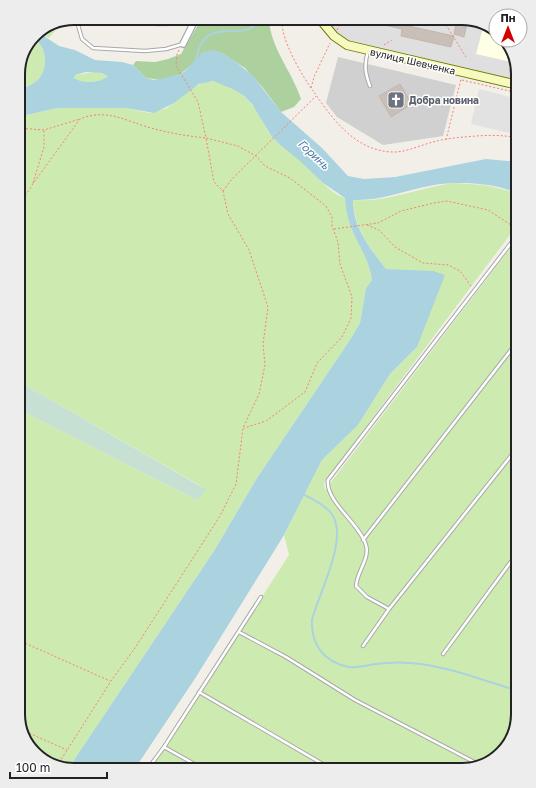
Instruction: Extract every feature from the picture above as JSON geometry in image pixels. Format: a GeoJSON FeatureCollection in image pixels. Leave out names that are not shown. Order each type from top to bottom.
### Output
{"type":"FeatureCollection","features":[{"type":"Feature","properties":{"kind":"street"},"geometry":{"type":"LineString","coordinates":[[183,44],[192,25]]}},
{"type":"Feature","properties":{"kind":"street","name":"вулиця Шевченка"},"geometry":{"type":"LineString","coordinates":[[325,25],[334,36],[347,45],[511,83]]}},
{"type":"Feature","properties":{"kind":"lane"},"geometry":{"type":"LineString","coordinates":[[78,25],[82,39],[93,48],[145,51],[166,49],[183,44]]}},
{"type":"Feature","properties":{"kind":"lane"},"geometry":{"type":"LineString","coordinates":[[368,50],[364,64],[365,73],[370,86]]}},
{"type":"Feature","properties":{"kind":"lane"},"geometry":{"type":"LineString","coordinates":[[389,609],[367,597],[356,586],[358,572],[366,560],[366,543],[355,526],[330,494],[328,485],[329,478],[511,243]]}},
{"type":"Feature","properties":{"kind":"lane"},"geometry":{"type":"LineString","coordinates":[[363,540],[511,350]]}},
{"type":"Feature","properties":{"kind":"lane"},"geometry":{"type":"LineString","coordinates":[[363,646],[389,609],[511,456]]}},
{"type":"Feature","properties":{"kind":"lane"},"geometry":{"type":"LineString","coordinates":[[443,654],[511,562]]}},
{"type":"Feature","properties":{"kind":"lane"},"geometry":{"type":"LineString","coordinates":[[152,763],[261,597]]}},
{"type":"Feature","properties":{"kind":"lane"},"geometry":{"type":"LineString","coordinates":[[239,632],[286,657],[355,700],[416,730],[473,762]]}},
{"type":"Feature","properties":{"kind":"lane"},"geometry":{"type":"LineString","coordinates":[[199,692],[321,763]]}},
{"type":"Feature","properties":{"kind":"lane"},"geometry":{"type":"LineString","coordinates":[[164,747],[193,763]]}},
{"type":"Feature","properties":{"kind":"path"},"geometry":{"type":"LineString","coordinates":[[282,25],[287,45],[321,105],[353,138],[365,146],[382,151],[396,152],[446,140],[485,136],[511,138]]}},
{"type":"Feature","properties":{"kind":"path"},"geometry":{"type":"LineString","coordinates":[[311,88],[319,66],[340,25]]}},
{"type":"Feature","properties":{"kind":"path"},"geometry":{"type":"LineString","coordinates":[[447,25],[466,57]]}},
{"type":"Feature","properties":{"kind":"path"},"geometry":{"type":"LineString","coordinates":[[60,761],[111,681],[136,648],[220,516],[236,484],[243,428],[259,394],[265,365],[263,344],[268,307],[249,250],[228,214],[224,191],[214,182],[198,102],[176,66],[177,54],[183,44]]}},
{"type":"Feature","properties":{"kind":"path"},"geometry":{"type":"LineString","coordinates":[[446,140],[461,80],[511,91]]}},
{"type":"Feature","properties":{"kind":"path"},"geometry":{"type":"LineString","coordinates":[[224,191],[232,179],[316,96]]}},
{"type":"Feature","properties":{"kind":"path"},"geometry":{"type":"LineString","coordinates":[[25,129],[44,130],[92,114],[106,114],[150,128],[206,138],[238,146],[256,156],[265,166],[290,178],[326,206],[332,217],[333,229],[338,242],[340,264],[352,297],[351,318],[342,337],[317,363],[305,392],[266,421],[243,428]]}},
{"type":"Feature","properties":{"kind":"path"},"geometry":{"type":"LineString","coordinates":[[25,195],[80,118]]}},
{"type":"Feature","properties":{"kind":"path"},"geometry":{"type":"LineString","coordinates":[[32,185],[44,147],[44,130]]}},
{"type":"Feature","properties":{"kind":"path"},"geometry":{"type":"LineString","coordinates":[[333,229],[382,222],[401,211],[447,201],[488,210],[511,225]]}},
{"type":"Feature","properties":{"kind":"path"},"geometry":{"type":"LineString","coordinates":[[366,225],[379,230],[395,247],[423,264],[448,265],[460,270],[470,283],[472,293]]}},
{"type":"Feature","properties":{"kind":"path"},"geometry":{"type":"LineString","coordinates":[[25,643],[111,681]]}},
{"type":"Feature","properties":{"kind":"path"},"geometry":{"type":"LineString","coordinates":[[29,733],[68,750]]}},
{"type":"Feature","properties":{"kind":"shaded area"},"geometry":{"type":"Polygon","coordinates":[[[148,25],[189,25],[158,27],[148,25]]]}},
{"type":"Feature","properties":{"kind":"shaded area"},"geometry":{"type":"Polygon","coordinates":[[[330,25],[472,26],[488,33],[488,48],[503,48],[511,67],[511,79],[348,40],[339,36],[330,25]]]}},
{"type":"Feature","properties":{"kind":"shaded area"},"geometry":{"type":"Polygon","coordinates":[[[482,30],[488,33],[488,48],[503,48],[509,62],[476,54],[482,30]]]}},
{"type":"Feature","properties":{"kind":"shaded area"},"geometry":{"type":"Polygon","coordinates":[[[338,57],[456,85],[443,136],[383,145],[337,117],[326,103],[338,57]]]}},
{"type":"Feature","properties":{"kind":"shaded area"},"geometry":{"type":"Polygon","coordinates":[[[479,89],[511,97],[511,133],[471,124],[479,89]]]}},
{"type":"Feature","properties":{"kind":"shaded area"},"geometry":{"type":"Polygon","coordinates":[[[25,385],[207,490],[197,500],[26,413],[25,385]]]}},
{"type":"Feature","properties":{"kind":"green space"},"geometry":{"type":"Polygon","coordinates":[[[198,25],[270,25],[277,49],[301,99],[294,107],[281,112],[263,88],[245,68],[220,52],[190,66],[179,75],[161,80],[146,78],[133,65],[136,61],[155,62],[181,54],[198,25]]]}},
{"type":"Feature","properties":{"kind":"green space"},"geometry":{"type":"Polygon","coordinates":[[[58,28],[49,38],[44,35],[58,28]]]}},
{"type":"Feature","properties":{"kind":"green space"},"geometry":{"type":"Polygon","coordinates":[[[38,41],[44,54],[45,66],[40,78],[25,88],[25,70],[30,52],[38,41]]]}},
{"type":"Feature","properties":{"kind":"green space"},"geometry":{"type":"Polygon","coordinates":[[[95,72],[106,74],[108,76],[101,80],[91,82],[74,78],[75,75],[95,72]]]}},
{"type":"Feature","properties":{"kind":"green space"},"geometry":{"type":"Polygon","coordinates":[[[206,81],[221,83],[236,90],[253,106],[275,141],[301,161],[327,187],[345,198],[349,221],[370,269],[372,280],[366,288],[360,323],[350,340],[257,478],[214,551],[72,763],[70,763],[55,759],[39,749],[29,733],[25,721],[25,413],[197,500],[201,486],[25,385],[25,115],[57,108],[126,108],[149,113],[167,108],[193,88],[206,81]]]}},
{"type":"Feature","properties":{"kind":"green space"},"geometry":{"type":"Polygon","coordinates":[[[454,183],[484,185],[511,191],[511,233],[324,483],[325,490],[511,247],[511,721],[507,733],[501,744],[492,753],[469,763],[155,763],[289,555],[284,535],[322,460],[358,425],[390,374],[417,347],[408,271],[386,269],[368,245],[360,229],[356,220],[353,200],[391,197],[454,183]]]}},
{"type":"Feature","properties":{"kind":"water","name":"Горинь"},"geometry":{"type":"Polygon","coordinates":[[[44,36],[59,46],[75,50],[95,60],[122,62],[133,65],[146,78],[154,80],[179,75],[185,71],[203,52],[212,50],[220,52],[236,62],[252,75],[281,112],[322,148],[348,176],[364,179],[395,177],[486,159],[511,161],[511,191],[488,185],[455,183],[434,185],[374,199],[353,200],[359,229],[386,269],[433,271],[445,275],[417,347],[390,374],[358,425],[322,460],[284,535],[196,677],[139,763],[72,763],[214,551],[257,478],[350,340],[360,323],[366,288],[372,280],[370,269],[349,221],[345,198],[323,183],[272,137],[252,104],[244,96],[233,89],[213,81],[199,84],[174,103],[154,113],[126,108],[57,108],[25,115],[25,88],[40,78],[45,66],[44,54],[38,41],[44,36]],[[86,72],[75,75],[74,78],[91,82],[101,80],[108,76],[102,73],[86,72]]]}},
{"type":"Feature","properties":{"kind":"building"},"geometry":{"type":"Polygon","coordinates":[[[385,25],[404,25],[454,36],[451,47],[401,36],[402,29],[385,25]]]}},
{"type":"Feature","properties":{"kind":"building"},"geometry":{"type":"Polygon","coordinates":[[[456,25],[467,25],[464,37],[454,34],[456,25]]]}},
{"type":"Feature","properties":{"kind":"building","name":"Добра новина"},"geometry":{"type":"Polygon","coordinates":[[[400,84],[412,104],[391,117],[379,96],[400,84]]]}},
{"type":"Feature","properties":{"kind":"waterway"},"geometry":{"type":"LineString","coordinates":[[196,60],[201,45],[208,36],[217,32],[246,30],[255,25]]}},
{"type":"Feature","properties":{"kind":"waterway"},"geometry":{"type":"LineString","coordinates":[[303,494],[328,510],[336,523],[337,536],[335,550],[312,620],[314,637],[320,651],[332,661],[349,667],[359,667],[382,663],[416,663],[446,669],[511,689]]}},
{"type":"Feature","properties":{"kind":"place","name":"Добра новина"},"geometry":{"type":"Point","coordinates":[396,100]}}]}
